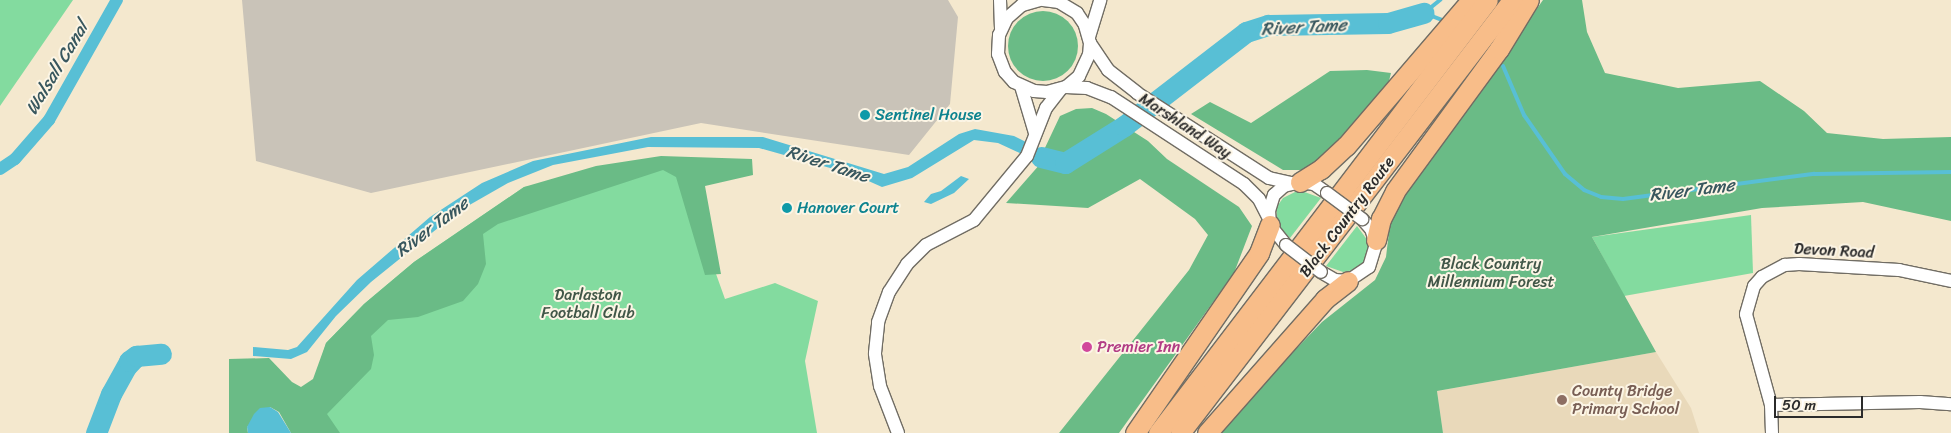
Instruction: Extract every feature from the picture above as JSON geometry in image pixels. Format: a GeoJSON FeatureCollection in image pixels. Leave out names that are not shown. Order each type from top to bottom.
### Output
{"type":"FeatureCollection","features":[{"type":"Feature","properties":{"kind":"highway"},"geometry":{"type":"LineString","coordinates":[[1295,183],[1321,169],[1346,146],[1471,0]]}},
{"type":"Feature","properties":{"kind":"highway","name":"Black Country Route"},"geometry":{"type":"LineString","coordinates":[[1158,433],[1488,0]]}},
{"type":"Feature","properties":{"kind":"highway","name":"Black Country Route"},"geometry":{"type":"LineString","coordinates":[[1180,433],[1512,0]]}},
{"type":"Feature","properties":{"kind":"highway"},"geometry":{"type":"LineString","coordinates":[[1376,240],[1381,219],[1395,191],[1499,49],[1529,0]]}},
{"type":"Feature","properties":{"kind":"highway"},"geometry":{"type":"LineString","coordinates":[[1135,433],[1259,253],[1269,222]]}},
{"type":"Feature","properties":{"kind":"highway"},"geometry":{"type":"LineString","coordinates":[[1206,433],[1325,299],[1348,281]]}},
{"type":"Feature","properties":{"kind":"street"},"geometry":{"type":"LineString","coordinates":[[1000,0],[1001,28],[998,41],[1000,62],[1005,72],[1021,86],[1047,92],[1064,88]]}},
{"type":"Feature","properties":{"kind":"street"},"geometry":{"type":"LineString","coordinates":[[1001,28],[1013,11],[1040,0],[1059,2],[1072,10],[1085,25],[1090,40]]}},
{"type":"Feature","properties":{"kind":"street"},"geometry":{"type":"LineString","coordinates":[[898,433],[880,386],[875,353],[878,322],[889,292],[907,264],[926,245],[974,220],[1022,162],[1046,108],[1085,67],[1100,0]]}},
{"type":"Feature","properties":{"kind":"street","name":"Marshland Way"},"geometry":{"type":"LineString","coordinates":[[1090,40],[1108,70],[1137,93],[1269,178],[1295,183]]}},
{"type":"Feature","properties":{"kind":"street"},"geometry":{"type":"LineString","coordinates":[[1021,86],[1035,135]]}},
{"type":"Feature","properties":{"kind":"street","name":"Marshland Way"},"geometry":{"type":"LineString","coordinates":[[1064,88],[1095,90],[1121,104],[1244,184],[1259,199],[1269,222]]}},
{"type":"Feature","properties":{"kind":"street"},"geometry":{"type":"LineString","coordinates":[[1295,183],[1314,184],[1362,219],[1376,240],[1375,255],[1368,268],[1348,281],[1335,280],[1321,272],[1286,245],[1269,222],[1274,195],[1295,183]]}},
{"type":"Feature","properties":{"kind":"street","name":"Devon Road"},"geometry":{"type":"LineString","coordinates":[[1772,433],[1771,404],[1746,314],[1754,286],[1762,277],[1785,265],[1799,264],[1899,270],[1951,281]]}},
{"type":"Feature","properties":{"kind":"street"},"geometry":{"type":"LineString","coordinates":[[1771,404],[1920,402],[1951,404]]}},
{"type":"Feature","properties":{"kind":"shaded area"},"geometry":{"type":"Polygon","coordinates":[[[242,0],[948,0],[958,17],[950,104],[909,155],[701,123],[371,193],[256,161],[242,0]]]}},
{"type":"Feature","properties":{"kind":"shaded area","name":"County Bridge Primary School"},"geometry":{"type":"Polygon","coordinates":[[[1656,352],[1691,408],[1699,433],[1443,433],[1437,391],[1656,352]]]}},
{"type":"Feature","properties":{"kind":"green space"},"geometry":{"type":"Polygon","coordinates":[[[0,0],[73,0],[0,106],[0,0]]]}},
{"type":"Feature","properties":{"kind":"green space","name":"Black Country Millennium Forest"},"geometry":{"type":"Polygon","coordinates":[[[1543,0],[1582,0],[1587,32],[1605,73],[1678,88],[1760,81],[1804,111],[1827,133],[1883,139],[1951,137],[1951,221],[1863,202],[1762,208],[1592,237],[1656,352],[1437,391],[1443,433],[1215,433],[1322,322],[1375,280],[1386,257],[1391,215],[1543,0]]]}},
{"type":"Feature","properties":{"kind":"green space"},"geometry":{"type":"Polygon","coordinates":[[[1036,11],[1050,11],[1063,17],[1072,26],[1078,39],[1076,59],[1068,71],[1050,81],[1036,81],[1023,75],[1014,66],[1008,53],[1008,39],[1014,26],[1023,17],[1036,11]]]}},
{"type":"Feature","properties":{"kind":"green space"},"geometry":{"type":"Polygon","coordinates":[[[1367,70],[1391,73],[1389,81],[1329,154],[1307,170],[1283,170],[1191,114],[1210,102],[1251,123],[1330,71],[1367,70]]]}},
{"type":"Feature","properties":{"kind":"green space"},"geometry":{"type":"Polygon","coordinates":[[[1092,108],[1106,114],[1148,141],[1167,159],[1239,207],[1252,226],[1234,273],[1119,433],[1059,433],[1189,270],[1208,235],[1195,219],[1140,179],[1088,208],[1006,203],[1041,163],[1054,168],[1056,157],[1043,152],[1060,116],[1076,109],[1092,108]]]}},
{"type":"Feature","properties":{"kind":"green space"},"geometry":{"type":"Polygon","coordinates":[[[661,156],[752,159],[753,175],[705,186],[721,274],[705,275],[676,177],[663,170],[498,224],[483,234],[486,264],[478,284],[463,301],[418,317],[388,320],[371,336],[374,355],[371,369],[327,414],[340,433],[291,433],[279,412],[270,407],[247,427],[248,433],[229,433],[229,359],[269,358],[292,382],[301,387],[313,379],[326,343],[364,304],[414,262],[524,187],[596,166],[661,156]]]}},
{"type":"Feature","properties":{"kind":"green space","name":"Darlaston Football Club"},"geometry":{"type":"Polygon","coordinates":[[[677,165],[725,299],[775,283],[818,301],[805,361],[817,433],[315,433],[316,377],[326,343],[364,304],[414,262],[524,187],[677,165]]]}},
{"type":"Feature","properties":{"kind":"green space"},"geometry":{"type":"Polygon","coordinates":[[[1299,190],[1321,198],[1290,238],[1278,226],[1276,208],[1283,198],[1299,190]]]}},
{"type":"Feature","properties":{"kind":"green space"},"geometry":{"type":"Polygon","coordinates":[[[1751,215],[1753,273],[1624,296],[1592,237],[1751,215]]]}},
{"type":"Feature","properties":{"kind":"green space"},"geometry":{"type":"Polygon","coordinates":[[[1357,226],[1368,241],[1368,253],[1363,263],[1354,270],[1343,272],[1326,266],[1357,226]]]}},
{"type":"Feature","properties":{"kind":"green space"},"geometry":{"type":"Polygon","coordinates":[[[134,365],[133,373],[119,388],[113,388],[122,371],[134,365]]]}},
{"type":"Feature","properties":{"kind":"water"},"geometry":{"type":"Polygon","coordinates":[[[975,129],[1014,136],[1056,157],[1066,156],[1067,168],[1041,163],[998,143],[974,140],[912,178],[882,187],[855,175],[759,148],[648,147],[553,165],[508,183],[459,211],[371,282],[336,316],[307,352],[291,359],[253,356],[253,347],[288,350],[297,347],[357,280],[430,217],[482,183],[533,161],[651,137],[763,137],[884,174],[908,167],[959,134],[975,129]]]}},
{"type":"Feature","properties":{"kind":"water"},"geometry":{"type":"Polygon","coordinates":[[[961,176],[969,179],[954,193],[931,204],[924,202],[931,194],[941,191],[961,176]]]}},
{"type":"Feature","properties":{"kind":"water"},"geometry":{"type":"Polygon","coordinates":[[[160,347],[161,354],[146,362],[122,387],[102,433],[93,433],[108,386],[128,351],[160,347]],[[134,365],[122,371],[113,388],[118,388],[136,370],[134,365]]]}},
{"type":"Feature","properties":{"kind":"water"},"geometry":{"type":"Polygon","coordinates":[[[270,407],[278,412],[291,433],[248,433],[247,427],[254,414],[260,408],[270,407]]]}},
{"type":"Feature","properties":{"kind":"waterway","name":"Walsall Canal"},"geometry":{"type":"LineString","coordinates":[[0,169],[15,159],[49,120],[117,0]]}},
{"type":"Feature","properties":{"kind":"waterway"},"geometry":{"type":"LineString","coordinates":[[1424,13],[1440,0]]}},
{"type":"Feature","properties":{"kind":"waterway","name":"River Tame"},"geometry":{"type":"LineString","coordinates":[[1424,13],[1442,20]]}},
{"type":"Feature","properties":{"kind":"waterway","name":"River Tame"},"geometry":{"type":"LineString","coordinates":[[1041,157],[1065,163],[1124,126],[1246,32],[1268,25],[1388,23],[1424,13]]}},
{"type":"Feature","properties":{"kind":"waterway","name":"River Tame"},"geometry":{"type":"LineString","coordinates":[[1503,66],[1524,115],[1565,174],[1584,190],[1601,197],[1623,199],[1814,174],[1951,172]]}},
{"type":"Feature","properties":{"kind":"waterway","name":"River Tame"},"geometry":{"type":"LineString","coordinates":[[96,433],[111,394],[129,361],[136,356],[161,354]]}},
{"type":"Feature","properties":{"kind":"place","name":"Sentinel House"},"geometry":{"type":"Point","coordinates":[865,115]}},
{"type":"Feature","properties":{"kind":"place","name":"Hanover Court"},"geometry":{"type":"Point","coordinates":[787,208]}},
{"type":"Feature","properties":{"kind":"place","name":"Premier Inn"},"geometry":{"type":"Point","coordinates":[1087,347]}},
{"type":"Feature","properties":{"kind":"place","name":"County Bridge Primary School"},"geometry":{"type":"Point","coordinates":[1562,400]}}]}
